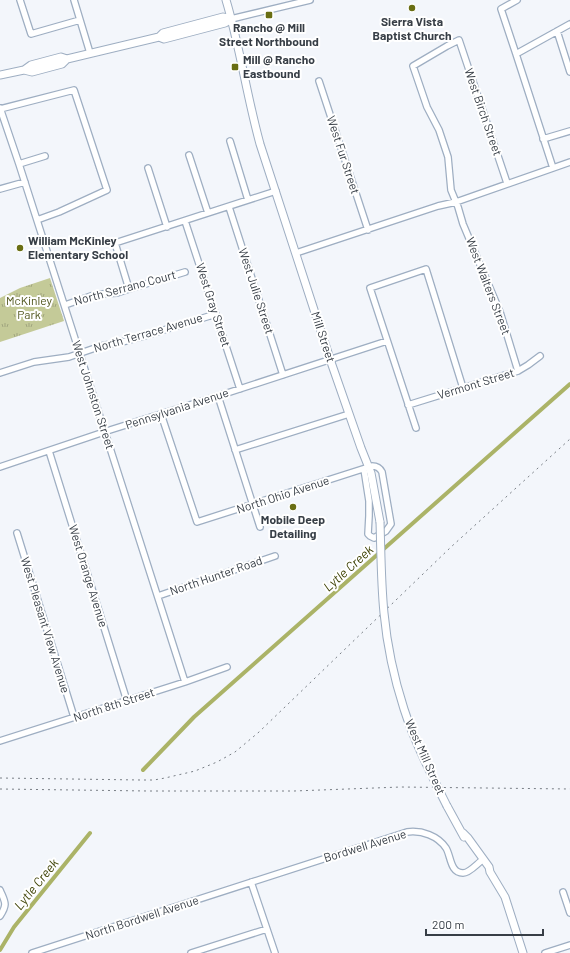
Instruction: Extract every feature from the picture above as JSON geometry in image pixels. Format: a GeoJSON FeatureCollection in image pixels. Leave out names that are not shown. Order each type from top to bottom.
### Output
{"type":"FeatureCollection","features":[{"type":"Feature","properties":{"kind":"main road","name":"Mill Street"},"geometry":{"type":"LineString","coordinates":[[226,0],[255,127],[367,468],[371,473],[380,522],[384,615],[395,678]]}},
{"type":"Feature","properties":{"kind":"main road"},"geometry":{"type":"LineString","coordinates":[[0,75],[24,70],[32,72],[62,64],[67,59],[159,37],[164,39],[225,23],[231,19]]}},
{"type":"Feature","properties":{"kind":"main road","name":"West Mill Street"},"geometry":{"type":"LineString","coordinates":[[395,678],[414,737],[426,764],[466,840],[490,872]]}},
{"type":"Feature","properties":{"kind":"main road","name":"West Mill Street"},"geometry":{"type":"LineString","coordinates":[[463,833],[486,862],[506,900],[523,953]]}},
{"type":"Feature","properties":{"kind":"street"},"geometry":{"type":"LineString","coordinates":[[20,0],[31,34],[80,20]]}},
{"type":"Feature","properties":{"kind":"street"},"geometry":{"type":"LineString","coordinates":[[74,0],[90,54]]}},
{"type":"Feature","properties":{"kind":"street"},"geometry":{"type":"LineString","coordinates":[[231,19],[290,2],[310,0]]}},
{"type":"Feature","properties":{"kind":"street"},"geometry":{"type":"LineString","coordinates":[[517,0],[501,9],[553,168]]}},
{"type":"Feature","properties":{"kind":"street"},"geometry":{"type":"LineString","coordinates":[[516,54],[570,24]]}},
{"type":"Feature","properties":{"kind":"street"},"geometry":{"type":"LineString","coordinates":[[557,31],[570,72]]}},
{"type":"Feature","properties":{"kind":"street","name":"West Walters Street"},"geometry":{"type":"LineString","coordinates":[[459,40],[413,66],[427,107],[439,130],[448,157],[450,182],[463,224],[500,312],[518,371]]}},
{"type":"Feature","properties":{"kind":"street","name":"West Birch Street"},"geometry":{"type":"LineString","coordinates":[[459,40],[507,183]]}},
{"type":"Feature","properties":{"kind":"street","name":"West Fur Street"},"geometry":{"type":"LineString","coordinates":[[318,81],[368,230]]}},
{"type":"Feature","properties":{"kind":"street"},"geometry":{"type":"LineString","coordinates":[[0,109],[74,90],[77,97],[107,190],[37,220]]}},
{"type":"Feature","properties":{"kind":"street","name":"West Johnston Street"},"geometry":{"type":"LineString","coordinates":[[0,109],[65,305],[186,682]]}},
{"type":"Feature","properties":{"kind":"street"},"geometry":{"type":"LineString","coordinates":[[543,139],[570,131]]}},
{"type":"Feature","properties":{"kind":"street"},"geometry":{"type":"LineString","coordinates":[[230,141],[248,200]]}},
{"type":"Feature","properties":{"kind":"street"},"geometry":{"type":"LineString","coordinates":[[189,155],[208,213]]}},
{"type":"Feature","properties":{"kind":"street"},"geometry":{"type":"LineString","coordinates":[[19,164],[45,156]]}},
{"type":"Feature","properties":{"kind":"street"},"geometry":{"type":"LineString","coordinates":[[296,253],[429,209],[456,202],[570,162]]}},
{"type":"Feature","properties":{"kind":"street"},"geometry":{"type":"LineString","coordinates":[[148,168],[167,227]]}},
{"type":"Feature","properties":{"kind":"street"},"geometry":{"type":"LineString","coordinates":[[0,189],[25,182]]}},
{"type":"Feature","properties":{"kind":"street"},"geometry":{"type":"LineString","coordinates":[[129,289],[115,243],[276,191]]}},
{"type":"Feature","properties":{"kind":"street","name":"West Julie Street"},"geometry":{"type":"LineString","coordinates":[[228,207],[283,375]]}},
{"type":"Feature","properties":{"kind":"street","name":"West Gray Street"},"geometry":{"type":"LineString","coordinates":[[185,221],[240,389]]}},
{"type":"Feature","properties":{"kind":"street"},"geometry":{"type":"LineString","coordinates":[[416,428],[370,288],[426,270],[464,388]]}},
{"type":"Feature","properties":{"kind":"street","name":"North Serrano Court"},"geometry":{"type":"LineString","coordinates":[[65,305],[91,296],[117,293],[186,272]]}},
{"type":"Feature","properties":{"kind":"street","name":"North Terrace Avenue"},"geometry":{"type":"LineString","coordinates":[[0,373],[34,362],[62,358],[101,346],[141,337],[216,314]]}},
{"type":"Feature","properties":{"kind":"street","name":"Pennsylvania Avenue"},"geometry":{"type":"LineString","coordinates":[[0,468],[105,432],[387,341]]}},
{"type":"Feature","properties":{"kind":"street","name":"Vermont Street"},"geometry":{"type":"LineString","coordinates":[[408,406],[518,371],[528,366],[540,356]]}},
{"type":"Feature","properties":{"kind":"street"},"geometry":{"type":"LineString","coordinates":[[218,396],[260,527]]}},
{"type":"Feature","properties":{"kind":"street","name":"North Ohio Avenue"},"geometry":{"type":"LineString","coordinates":[[161,414],[197,522],[367,468]]}},
{"type":"Feature","properties":{"kind":"street"},"geometry":{"type":"LineString","coordinates":[[235,450],[349,414]]}},
{"type":"Feature","properties":{"kind":"street","name":"West Orange Avenue"},"geometry":{"type":"LineString","coordinates":[[49,451],[127,701]]}},
{"type":"Feature","properties":{"kind":"street"},"geometry":{"type":"LineString","coordinates":[[375,466],[381,469],[392,524],[386,531],[374,538],[368,534],[369,501],[367,468],[375,466]]}},
{"type":"Feature","properties":{"kind":"street","name":"West Pleasant View Avenue"},"geometry":{"type":"LineString","coordinates":[[17,533],[74,717]]}},
{"type":"Feature","properties":{"kind":"street","name":"North Hunter Road"},"geometry":{"type":"LineString","coordinates":[[158,596],[275,556]]}},
{"type":"Feature","properties":{"kind":"street","name":"North 8th Street"},"geometry":{"type":"LineString","coordinates":[[0,741],[186,682],[227,667]]}},
{"type":"Feature","properties":{"kind":"street","name":"Bordwell Avenue"},"geometry":{"type":"LineString","coordinates":[[251,882],[414,831],[423,832],[439,840],[446,848],[451,858],[452,865],[456,870],[462,873],[468,871],[481,861]]}},
{"type":"Feature","properties":{"kind":"street"},"geometry":{"type":"LineString","coordinates":[[251,882],[275,953]]}},
{"type":"Feature","properties":{"kind":"street","name":"North Bordwell Avenue"},"geometry":{"type":"LineString","coordinates":[[32,953],[251,882]]}},
{"type":"Feature","properties":{"kind":"street"},"geometry":{"type":"LineString","coordinates":[[0,890],[6,903],[0,916]]}},
{"type":"Feature","properties":{"kind":"street"},"geometry":{"type":"LineString","coordinates":[[563,892],[570,913]]}},
{"type":"Feature","properties":{"kind":"street"},"geometry":{"type":"LineString","coordinates":[[191,953],[267,928]]}},
{"type":"Feature","properties":{"kind":"street"},"geometry":{"type":"LineString","coordinates":[[545,953],[570,945]]}},
{"type":"Feature","properties":{"kind":"green space","name":"McKinley Park"},"geometry":{"type":"Polygon","coordinates":[[[50,278],[64,321],[0,342],[0,298],[20,288],[50,278]]]}},
{"type":"Feature","properties":{"kind":"waterway","name":"Lytle Creek"},"geometry":{"type":"LineString","coordinates":[[143,770],[194,717],[570,384]]}},
{"type":"Feature","properties":{"kind":"waterway","name":"Lytle Creek"},"geometry":{"type":"LineString","coordinates":[[0,950],[14,927],[90,833]]}},
{"type":"Feature","properties":{"kind":"railway"},"geometry":{"type":"LineString","coordinates":[[0,778],[154,780],[195,771],[217,762],[235,752],[259,732],[451,547],[570,439]]}},
{"type":"Feature","properties":{"kind":"railway"},"geometry":{"type":"LineString","coordinates":[[0,789],[148,791],[294,791],[401,787],[570,789]]}},
{"type":"Feature","properties":{"kind":"place","name":"Sierra Vista Baptist Church"},"geometry":{"type":"Point","coordinates":[412,8]}},
{"type":"Feature","properties":{"kind":"place","name":"Rancho @ Mill Street Northbound"},"geometry":{"type":"Point","coordinates":[269,15]}},
{"type":"Feature","properties":{"kind":"place","name":"Mill @ Rancho Eastbound"},"geometry":{"type":"Point","coordinates":[235,67]}},
{"type":"Feature","properties":{"kind":"place","name":"William McKinley Elementary School"},"geometry":{"type":"Point","coordinates":[20,248]}},
{"type":"Feature","properties":{"kind":"place","name":"Mobile Deep Detailing"},"geometry":{"type":"Point","coordinates":[293,507]}}]}
